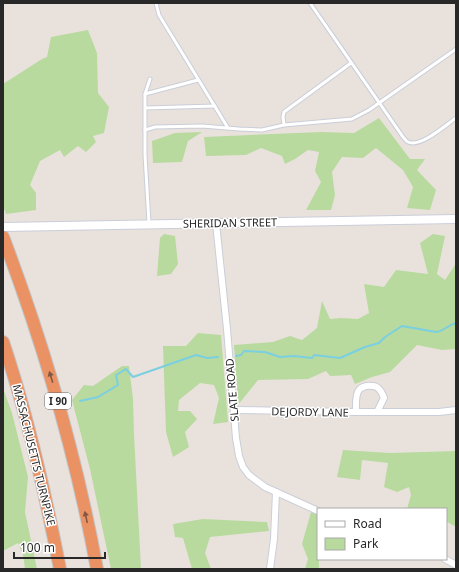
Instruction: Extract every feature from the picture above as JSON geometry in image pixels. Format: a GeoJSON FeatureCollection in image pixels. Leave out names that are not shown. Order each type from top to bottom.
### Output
{"type":"FeatureCollection","features":[{"type":"Feature","properties":{"kind":"highway","name":"I 90"},"geometry":{"type":"LineString","coordinates":[[3,238],[28,304],[59,406],[79,484],[96,569]]}},
{"type":"Feature","properties":{"kind":"highway","name":"MASSACHUSETTS TURNPIKE"},"geometry":{"type":"LineString","coordinates":[[3,342],[23,408],[41,476],[60,569]]}},
{"type":"Feature","properties":{"kind":"street","name":"SHERIDAN STREET"},"geometry":{"type":"LineString","coordinates":[[3,227],[216,224],[456,218]]}},
{"type":"Feature","properties":{"kind":"street","name":"SLATE ROAD"},"geometry":{"type":"LineString","coordinates":[[216,224],[236,438],[239,456],[243,467],[249,475],[265,487],[317,511]]}},
{"type":"Feature","properties":{"kind":"street","name":"DEJORDY LANE"},"geometry":{"type":"LineString","coordinates":[[234,410],[356,412],[356,396],[358,390],[364,386],[373,386],[380,389],[384,398],[377,412]]}},
{"type":"Feature","properties":{"kind":"street"},"geometry":{"type":"LineString","coordinates":[[356,412],[439,412],[456,410]]}},
{"type":"Feature","properties":{"kind":"street"},"geometry":{"type":"LineString","coordinates":[[270,569],[274,540],[276,492]]}},
{"type":"Feature","properties":{"kind":"street"},"geometry":{"type":"LineString","coordinates":[[447,560],[456,566]]}},
{"type":"Feature","properties":{"kind":"lane"},"geometry":{"type":"LineString","coordinates":[[156,3],[160,15],[228,128]]}},
{"type":"Feature","properties":{"kind":"lane"},"geometry":{"type":"LineString","coordinates":[[310,3],[403,137],[409,142],[416,143],[424,140],[456,118]]}},
{"type":"Feature","properties":{"kind":"lane"},"geometry":{"type":"LineString","coordinates":[[145,130],[167,126],[202,126],[262,130],[284,125],[352,119],[360,116],[456,49]]}},
{"type":"Feature","properties":{"kind":"lane"},"geometry":{"type":"LineString","coordinates":[[284,125],[284,112],[351,63]]}},
{"type":"Feature","properties":{"kind":"lane"},"geometry":{"type":"LineString","coordinates":[[150,80],[145,94],[145,155],[150,225]]}},
{"type":"Feature","properties":{"kind":"lane"},"geometry":{"type":"LineString","coordinates":[[145,94],[198,80]]}},
{"type":"Feature","properties":{"kind":"lane"},"geometry":{"type":"LineString","coordinates":[[145,108],[214,106]]}},
{"type":"Feature","properties":{"kind":"green space"},"geometry":{"type":"Polygon","coordinates":[[[88,30],[97,53],[98,93],[109,107],[104,133],[93,136],[96,142],[86,152],[78,146],[64,157],[60,150],[40,161],[30,185],[36,193],[36,210],[6,214],[3,206],[3,84],[47,57],[51,37],[88,30]]]}},
{"type":"Feature","properties":{"kind":"green space"},"geometry":{"type":"Polygon","coordinates":[[[379,118],[410,159],[425,159],[417,170],[436,190],[430,210],[407,208],[413,187],[403,170],[376,148],[363,158],[342,157],[332,172],[335,195],[331,210],[306,210],[321,182],[315,171],[319,152],[308,150],[285,164],[282,156],[261,148],[246,155],[206,156],[204,137],[321,132],[354,133],[379,118]]]}},
{"type":"Feature","properties":{"kind":"green space"},"geometry":{"type":"Polygon","coordinates":[[[202,132],[188,141],[182,162],[153,163],[152,141],[175,133],[202,132]]]}},
{"type":"Feature","properties":{"kind":"green space"},"geometry":{"type":"Polygon","coordinates":[[[455,224],[456,349],[442,350],[417,345],[390,372],[355,384],[351,375],[330,376],[326,371],[308,379],[258,380],[238,405],[234,345],[273,342],[290,336],[302,340],[317,328],[322,301],[330,319],[358,319],[369,313],[364,284],[384,287],[396,270],[428,274],[420,243],[433,234],[445,236],[437,274],[445,280],[455,265],[455,224]]]}},
{"type":"Feature","properties":{"kind":"green space"},"geometry":{"type":"Polygon","coordinates":[[[164,234],[175,236],[178,264],[171,274],[157,276],[160,238],[164,234]]]}},
{"type":"Feature","properties":{"kind":"green space"},"geometry":{"type":"Polygon","coordinates":[[[198,333],[221,335],[228,422],[213,424],[219,398],[214,385],[200,383],[179,400],[178,411],[190,411],[197,419],[185,432],[189,447],[173,457],[166,432],[163,346],[186,346],[198,333]]]}},
{"type":"Feature","properties":{"kind":"green space"},"geometry":{"type":"Polygon","coordinates":[[[122,366],[129,366],[133,399],[141,569],[111,569],[90,469],[72,400],[84,385],[93,386],[122,366]]]}},
{"type":"Feature","properties":{"kind":"green space"},"geometry":{"type":"Polygon","coordinates":[[[3,388],[12,413],[28,477],[25,512],[37,569],[25,569],[23,555],[18,543],[3,551],[3,388]]]}},
{"type":"Feature","properties":{"kind":"green space"},"geometry":{"type":"Polygon","coordinates":[[[343,450],[390,453],[456,451],[456,524],[454,526],[447,522],[447,508],[407,508],[411,495],[409,487],[397,492],[384,487],[388,463],[362,460],[360,480],[337,477],[343,450]]]}},
{"type":"Feature","properties":{"kind":"green space"},"geometry":{"type":"Polygon","coordinates":[[[311,512],[317,515],[317,560],[319,560],[319,569],[305,569],[308,559],[302,544],[311,512]]]}},
{"type":"Feature","properties":{"kind":"green space"},"geometry":{"type":"Polygon","coordinates":[[[203,519],[267,522],[269,531],[210,537],[205,553],[211,569],[192,569],[183,538],[175,537],[173,524],[203,519]]]}},
{"type":"Feature","properties":{"kind":"waterway"},"geometry":{"type":"LineString","coordinates":[[236,356],[241,355],[244,351],[265,352],[280,357],[294,356],[312,358],[314,355],[340,358],[365,347],[379,343],[385,337],[402,326],[436,332],[456,323]]}},
{"type":"Feature","properties":{"kind":"waterway"},"geometry":{"type":"LineString","coordinates":[[80,401],[98,397],[118,385],[116,375],[126,369],[133,377],[196,355],[207,358],[218,357]]}}]}
